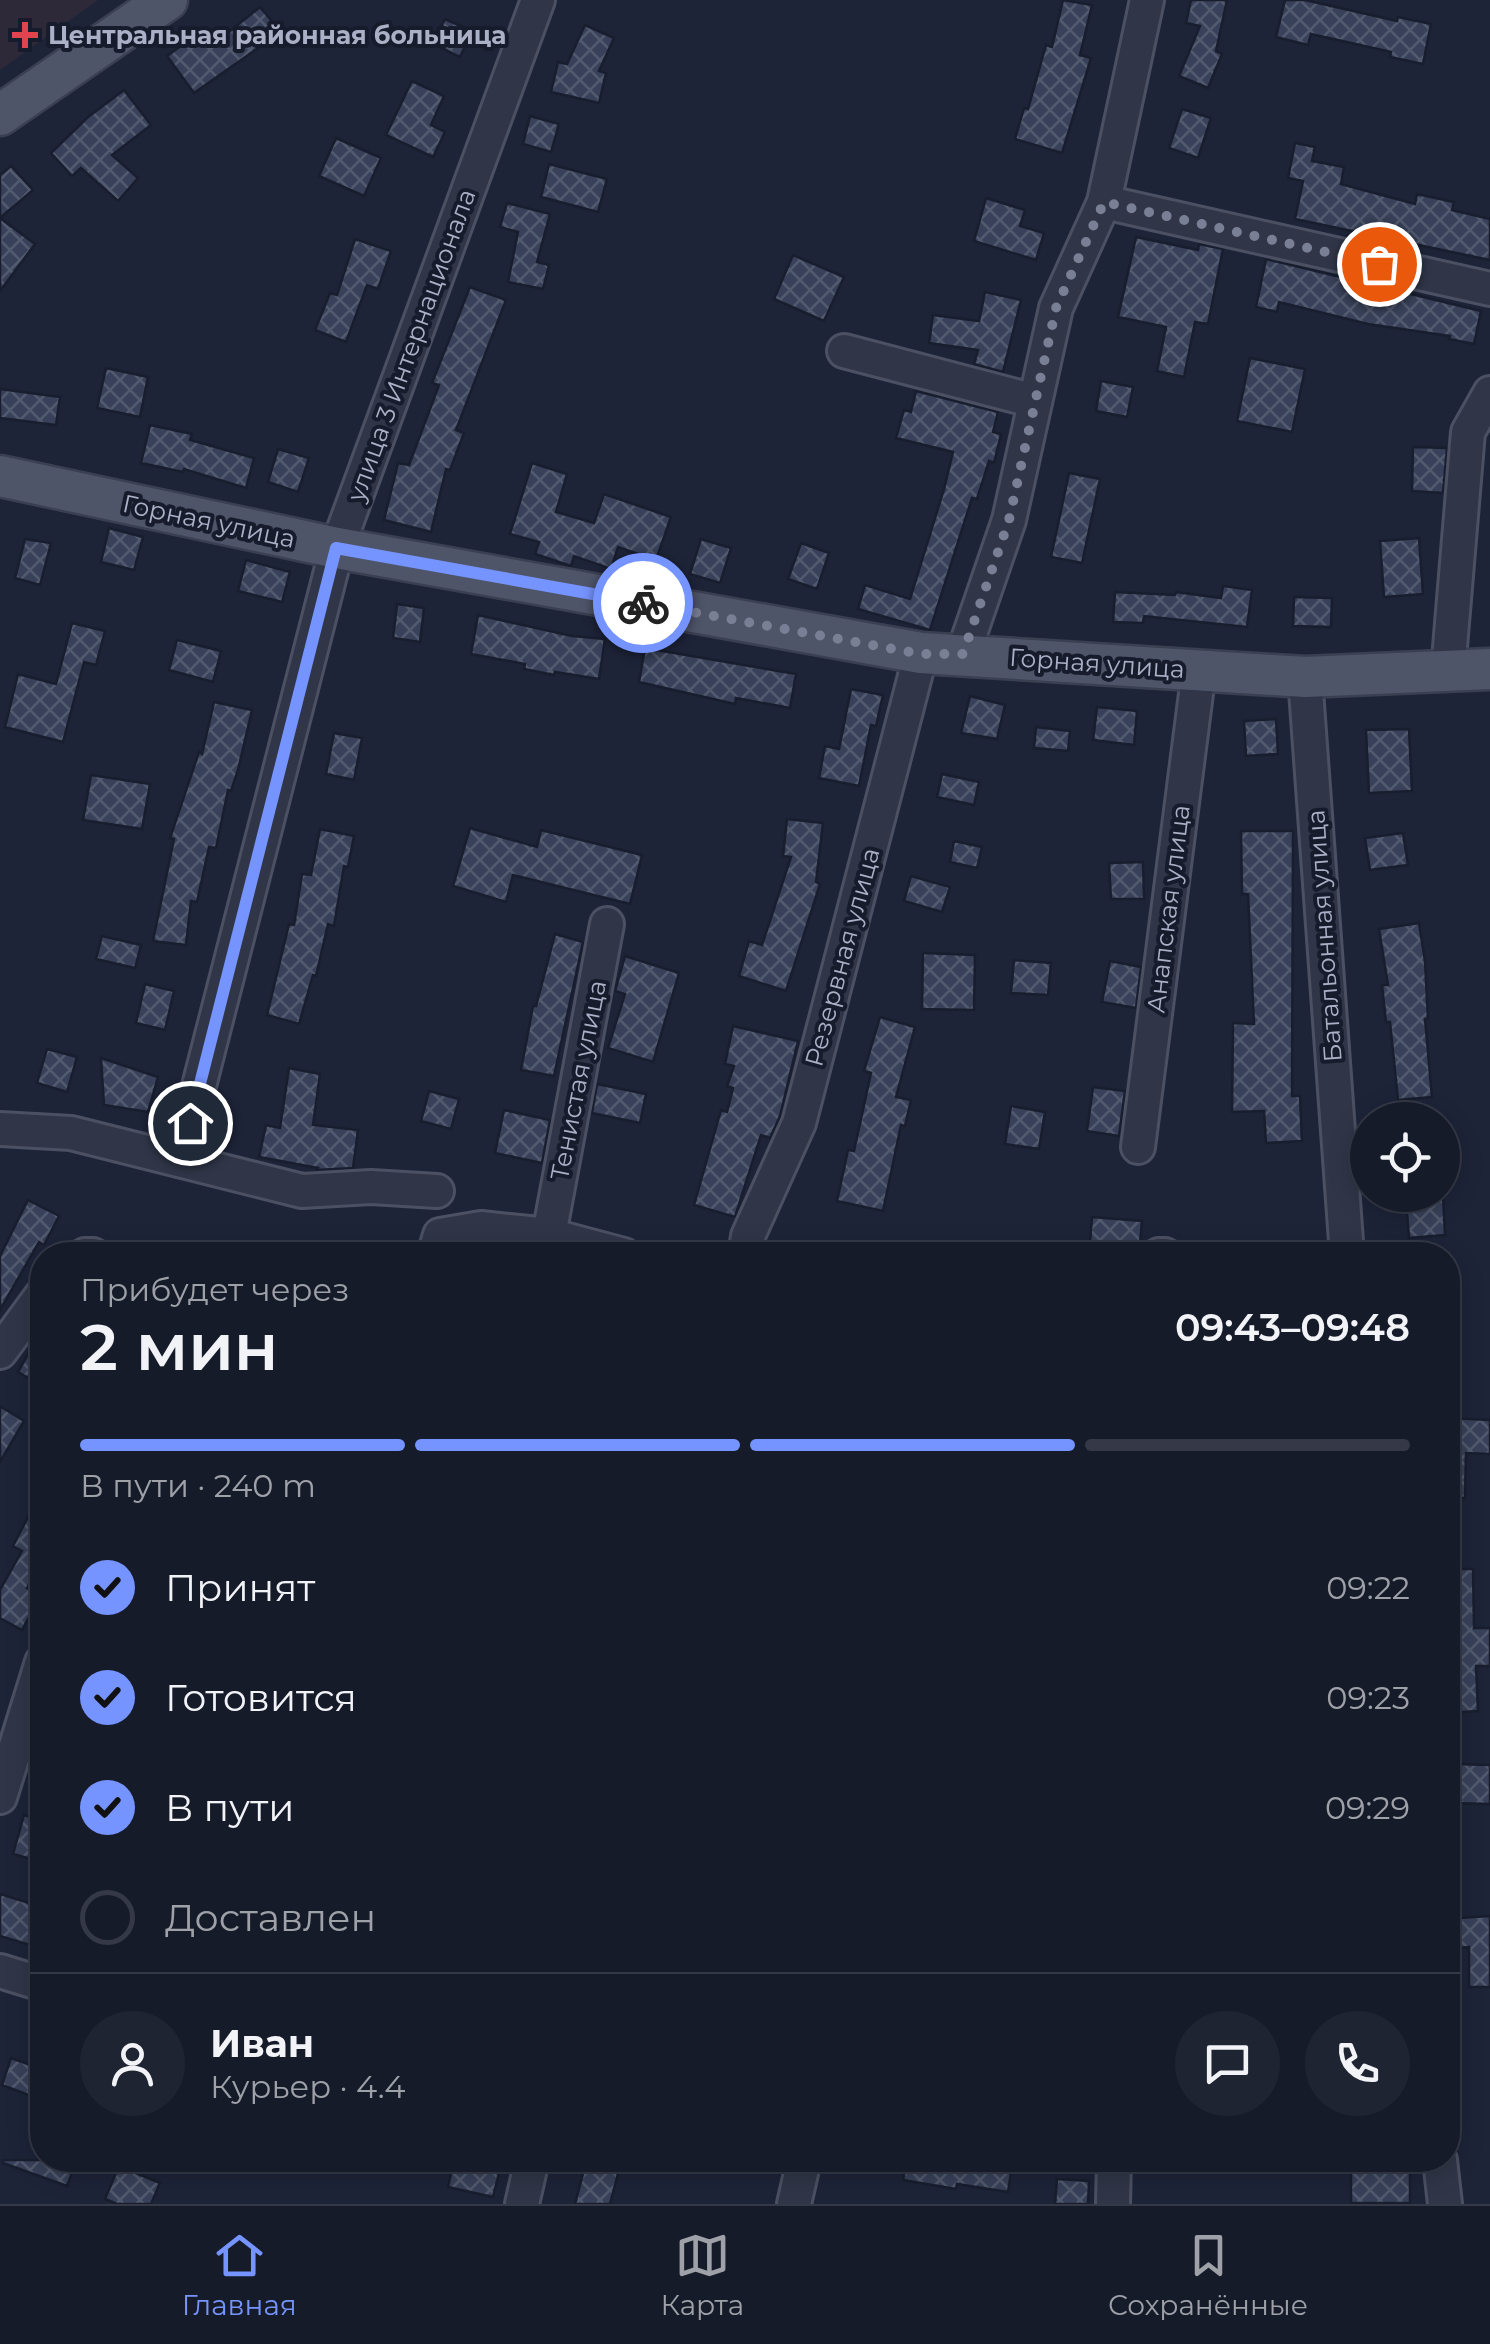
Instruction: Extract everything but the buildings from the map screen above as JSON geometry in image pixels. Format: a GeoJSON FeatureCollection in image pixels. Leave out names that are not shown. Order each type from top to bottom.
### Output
{"type":"FeatureCollection","features":[{"type":"Feature","properties":{"kind":"main road"},"geometry":{"type":"LineString","coordinates":[[0,115],[168,0]]}},
{"type":"Feature","properties":{"kind":"main road","name":"Горная улица"},"geometry":{"type":"LineString","coordinates":[[0,476],[336,548],[921,654],[1305,677],[1490,669]]}},
{"type":"Feature","properties":{"kind":"street","name":"улица 3 Интернационала"},"geometry":{"type":"LineString","coordinates":[[180,1160],[336,548],[538,0]]}},
{"type":"Feature","properties":{"kind":"street"},"geometry":{"type":"LineString","coordinates":[[963,654],[1009,520],[1056,308],[1104,202],[1147,0]]}},
{"type":"Feature","properties":{"kind":"street"},"geometry":{"type":"LineString","coordinates":[[1104,202],[1490,289]]}},
{"type":"Feature","properties":{"kind":"street"},"geometry":{"type":"LineString","coordinates":[[844,351],[1035,400]]}},
{"type":"Feature","properties":{"kind":"street"},"geometry":{"type":"LineString","coordinates":[[1448,671],[1468,432],[1490,394]]}},
{"type":"Feature","properties":{"kind":"street","name":"Резервная улица"},"geometry":{"type":"LineString","coordinates":[[747,1242],[798,1123],[921,654]]}},
{"type":"Feature","properties":{"kind":"street","name":"Анапская улица"},"geometry":{"type":"LineString","coordinates":[[1138,1147],[1198,670]]}},
{"type":"Feature","properties":{"kind":"street","name":"Батальонная улица"},"geometry":{"type":"LineString","coordinates":[[1305,677],[1346,1242]]}},
{"type":"Feature","properties":{"kind":"street","name":"Тенистая улица"},"geometry":{"type":"LineString","coordinates":[[549,1236],[607,924]]}},
{"type":"Feature","properties":{"kind":"street"},"geometry":{"type":"LineString","coordinates":[[0,1129],[71,1133],[302,1191],[371,1186],[437,1191]]}},
{"type":"Feature","properties":{"kind":"street"},"geometry":{"type":"LineString","coordinates":[[445,1242],[481,1228],[573,1242]]}},
{"type":"Feature","properties":{"kind":"street"},"geometry":{"type":"LineString","coordinates":[[0,1352],[22,1308]]}},
{"type":"Feature","properties":{"kind":"street"},"geometry":{"type":"LineString","coordinates":[[0,1797],[30,1701]]}},
{"type":"Feature","properties":{"kind":"street"},"geometry":{"type":"LineString","coordinates":[[0,1972],[30,1981]]}},
{"type":"Feature","properties":{"kind":"street"},"geometry":{"type":"LineString","coordinates":[[522,2204],[529,2172]]}},
{"type":"Feature","properties":{"kind":"street"},"geometry":{"type":"LineString","coordinates":[[794,2204],[801,2172]]}},
{"type":"Feature","properties":{"kind":"street"},"geometry":{"type":"LineString","coordinates":[[1113,2204],[1114,2172]]}},
{"type":"Feature","properties":{"kind":"street"},"geometry":{"type":"LineString","coordinates":[[1441,2172],[1445,2204]]}},
{"type":"Feature","properties":{"kind":"shaded area","name":"Центральная районная больница"},"geometry":{"type":"Polygon","coordinates":[[[0,0],[98,0],[0,70],[0,0]]]}},
{"type":"Feature","properties":{"kind":"way so far"},"geometry":{"type":"LineString","coordinates":[[643,603],[921,654],[963,654],[1009,520],[1056,308],[1104,202],[1379,264]]}},
{"type":"Feature","properties":{"kind":"place","name":"Центральная районная больница"},"geometry":{"type":"Point","coordinates":[25,35]}},
{"type":"Feature","properties":{"kind":"route"},"geometry":{"type":"LineString","coordinates":[[190,1123],[336,548],[643,603]]}}]}
